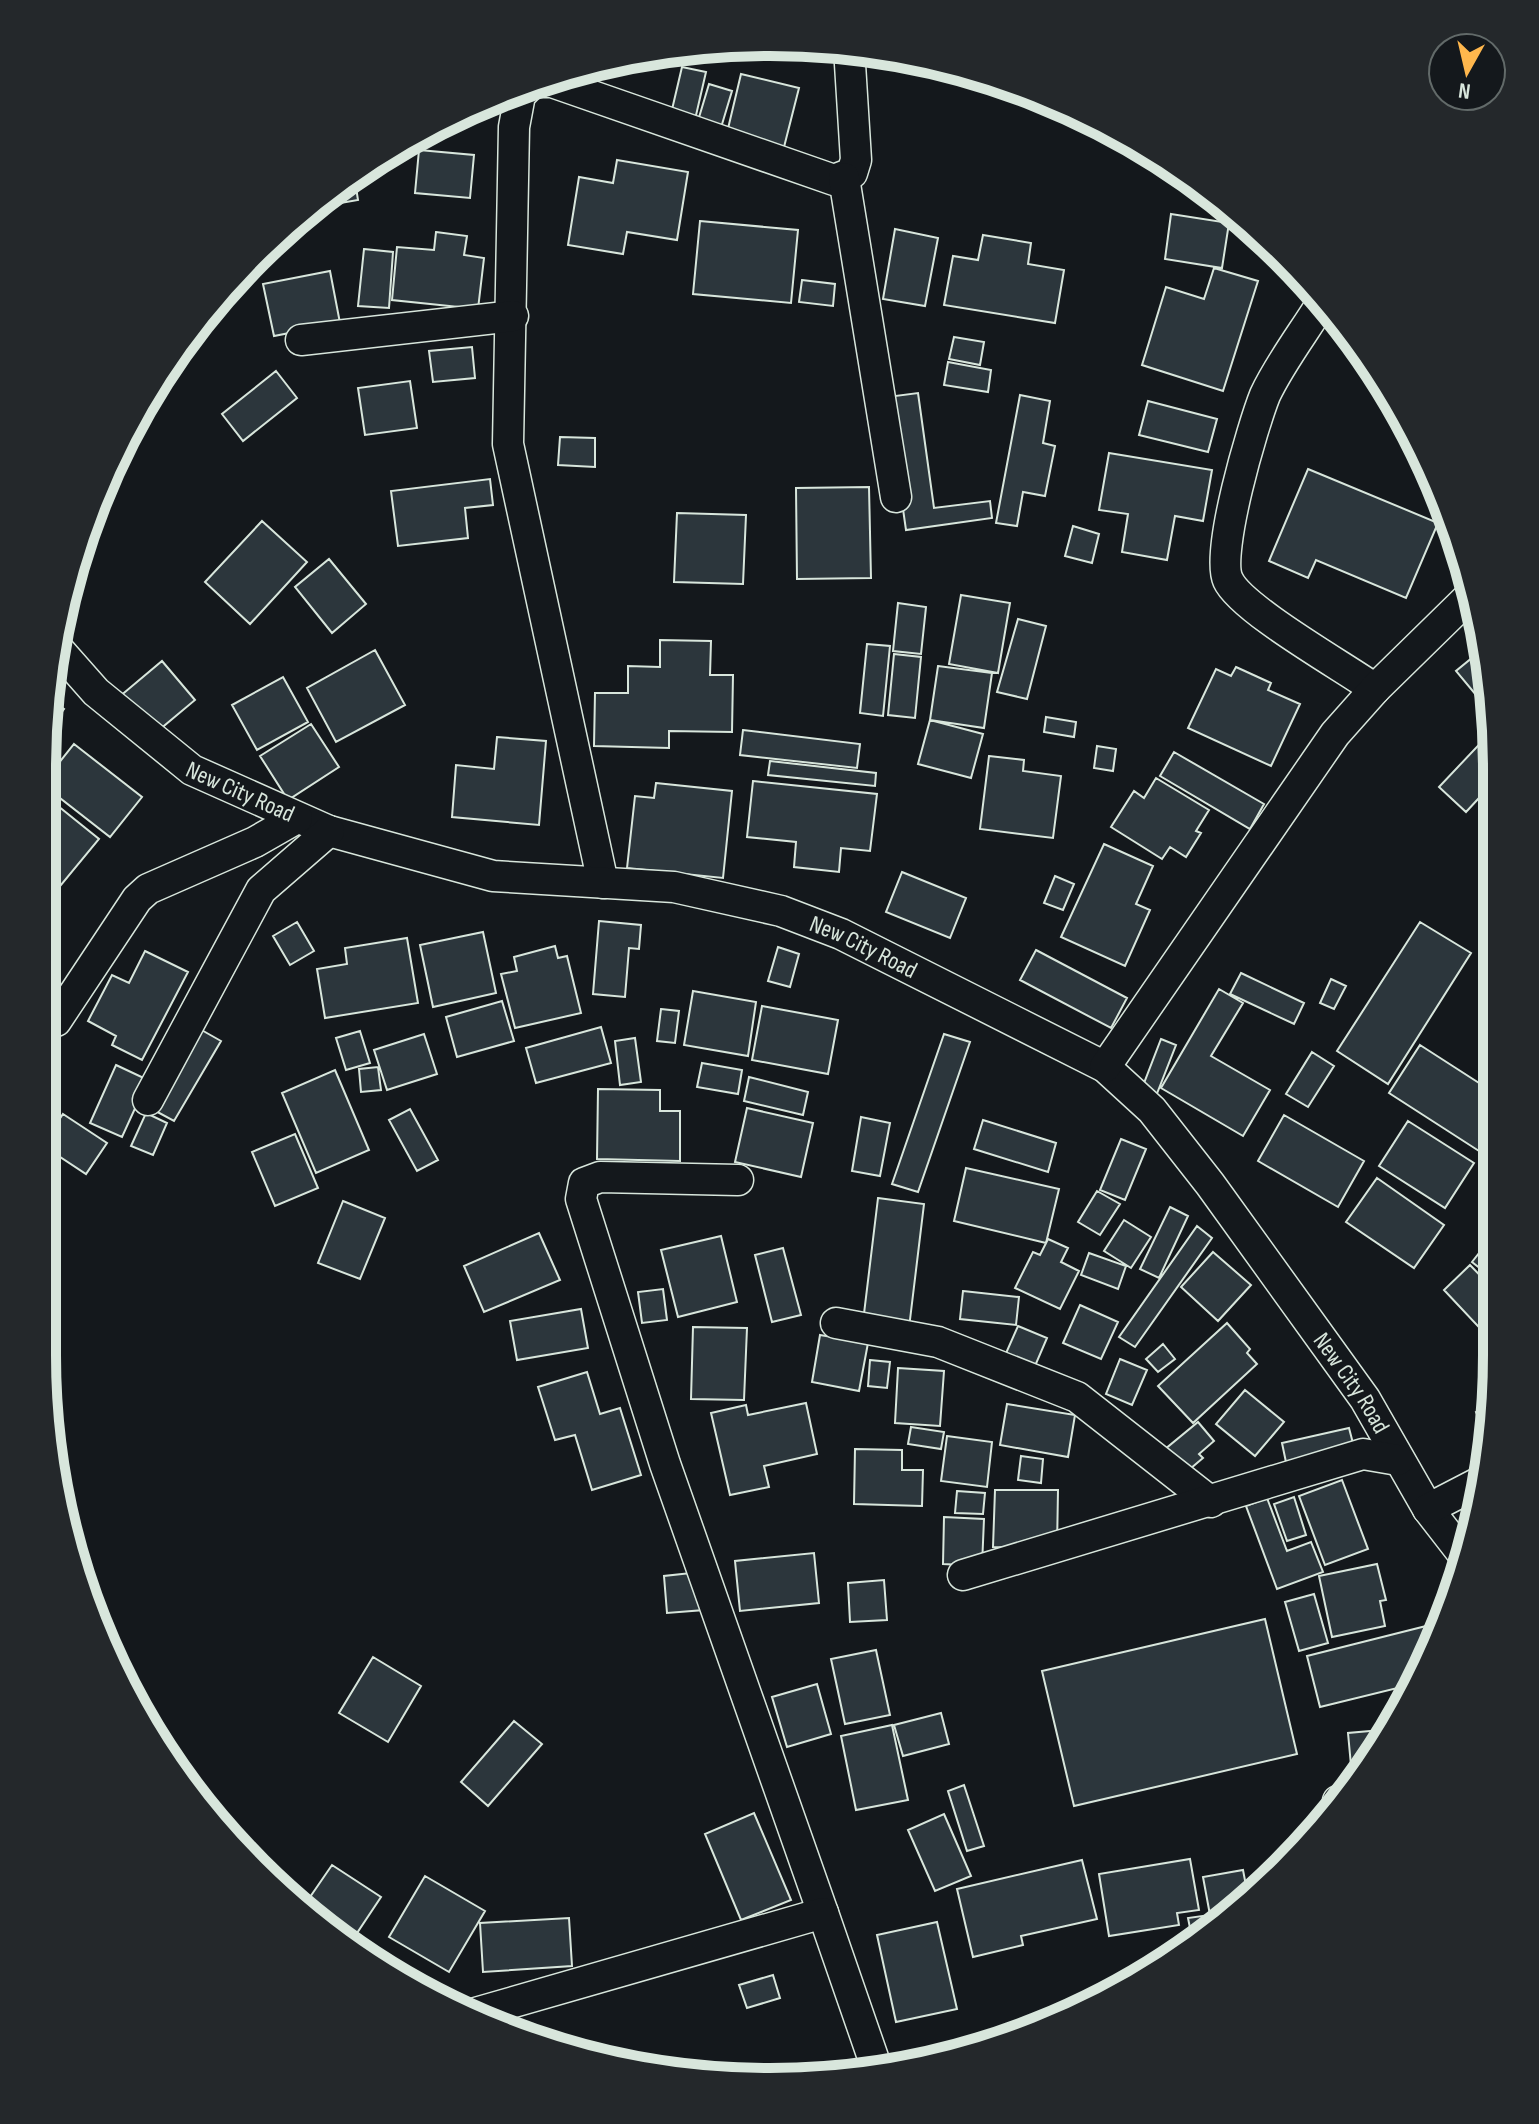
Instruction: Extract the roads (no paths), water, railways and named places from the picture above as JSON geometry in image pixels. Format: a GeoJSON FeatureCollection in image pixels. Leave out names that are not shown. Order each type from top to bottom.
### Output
{"type":"FeatureCollection","features":[{"type":"Feature","properties":{"kind":"street"},"geometry":{"type":"LineString","coordinates":[[565,86],[834,180],[852,173],[856,160],[850,61]]}},
{"type":"Feature","properties":{"kind":"street"},"geometry":{"type":"LineString","coordinates":[[519,102],[514,127],[513,316],[508,444],[603,883]]}},
{"type":"Feature","properties":{"kind":"street"},"geometry":{"type":"LineString","coordinates":[[844,178],[896,497]]}},
{"type":"Feature","properties":{"kind":"street"},"geometry":{"type":"LineString","coordinates":[[1317,312],[1266,395],[1236,494],[1224,554],[1227,579],[1244,600],[1375,689]]}},
{"type":"Feature","properties":{"kind":"street"},"geometry":{"type":"LineString","coordinates":[[301,340],[513,316]]}},
{"type":"Feature","properties":{"kind":"street"},"geometry":{"type":"LineString","coordinates":[[1105,1067],[1335,734],[1375,689],[1463,603]]}},
{"type":"Feature","properties":{"kind":"street","name":"New City Road"},"geometry":{"type":"LineString","coordinates":[[65,657],[96,692],[192,770],[329,831],[493,876],[674,887],[781,911],[841,934],[1105,1067],[1152,1110],[1210,1184],[1365,1399],[1428,1509],[1457,1546]]}},
{"type":"Feature","properties":{"kind":"street"},"geometry":{"type":"LineString","coordinates":[[56,1021],[137,899],[148,889],[255,842],[297,818]]}},
{"type":"Feature","properties":{"kind":"street"},"geometry":{"type":"LineString","coordinates":[[148,1100],[261,890],[329,831]]}},
{"type":"Feature","properties":{"kind":"street"},"geometry":{"type":"LineString","coordinates":[[738,1180],[600,1177],[584,1183],[581,1199],[665,1464],[874,2060]]}},
{"type":"Feature","properties":{"kind":"street"},"geometry":{"type":"LineString","coordinates":[[836,1323],[938,1342],[1077,1397],[1211,1502]]}},
{"type":"Feature","properties":{"kind":"street"},"geometry":{"type":"LineString","coordinates":[[963,1575],[1363,1454],[1398,1460]]}},
{"type":"Feature","properties":{"kind":"street"},"geometry":{"type":"LineString","coordinates":[[1428,1509],[1470,1487]]}},
{"type":"Feature","properties":{"kind":"street"},"geometry":{"type":"LineString","coordinates":[[487,2010],[823,1913]]}}]}
